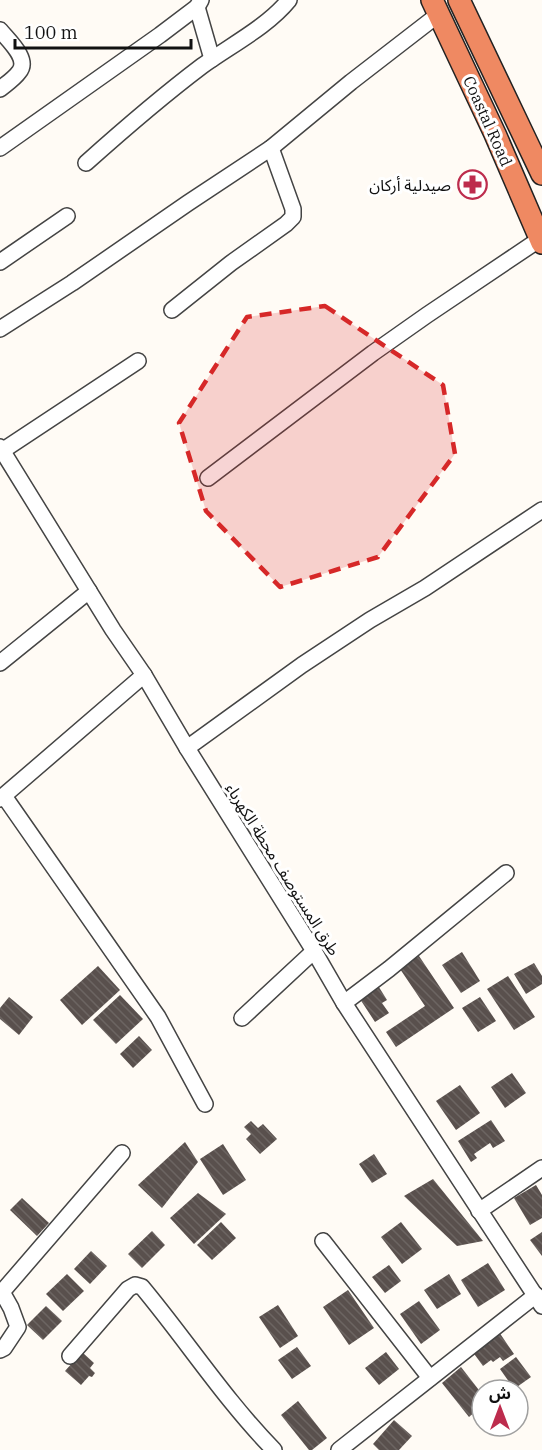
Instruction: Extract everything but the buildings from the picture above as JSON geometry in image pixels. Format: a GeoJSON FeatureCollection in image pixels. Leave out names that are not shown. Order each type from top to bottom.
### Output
{"type":"FeatureCollection","features":[{"type":"Feature","properties":{"kind":"highway","name":"Coastal Road"},"geometry":{"type":"LineString","coordinates":[[459,0],[542,174]]}},
{"type":"Feature","properties":{"kind":"highway","name":"Coastal Road"},"geometry":{"type":"LineString","coordinates":[[436,7],[495,134],[541,241]]}},
{"type":"Feature","properties":{"kind":"street"},"geometry":{"type":"LineString","coordinates":[[86,163],[165,94],[275,16],[290,0]]}},
{"type":"Feature","properties":{"kind":"street"},"geometry":{"type":"LineString","coordinates":[[0,148],[160,35],[199,4],[212,59]]}},
{"type":"Feature","properties":{"kind":"street"},"geometry":{"type":"LineString","coordinates":[[0,330],[271,148],[436,7]]}},
{"type":"Feature","properties":{"kind":"street"},"geometry":{"type":"LineString","coordinates":[[0,30],[18,52],[23,64],[19,73],[0,89]]}},
{"type":"Feature","properties":{"kind":"street"},"geometry":{"type":"LineString","coordinates":[[172,310],[293,217],[293,209],[271,148]]}},
{"type":"Feature","properties":{"kind":"street"},"geometry":{"type":"LineString","coordinates":[[0,262],[67,216]]}},
{"type":"Feature","properties":{"kind":"street"},"geometry":{"type":"LineString","coordinates":[[208,478],[373,354],[474,283],[541,241]]}},
{"type":"Feature","properties":{"kind":"street"},"geometry":{"type":"LineString","coordinates":[[1,449],[138,361]]}},
{"type":"Feature","properties":{"kind":"street","name":"طرق المستوصف محطة الكهرباء"},"geometry":{"type":"LineString","coordinates":[[1,449],[144,675],[344,1003],[539,1301]]}},
{"type":"Feature","properties":{"kind":"street"},"geometry":{"type":"LineString","coordinates":[[187,748],[312,658],[425,588],[542,510]]}},
{"type":"Feature","properties":{"kind":"street"},"geometry":{"type":"LineString","coordinates":[[0,663],[89,591]]}},
{"type":"Feature","properties":{"kind":"street"},"geometry":{"type":"LineString","coordinates":[[144,675],[2,797],[158,1017],[205,1104]]}},
{"type":"Feature","properties":{"kind":"street"},"geometry":{"type":"LineString","coordinates":[[344,1003],[506,873]]}},
{"type":"Feature","properties":{"kind":"street"},"geometry":{"type":"LineString","coordinates":[[242,1018],[314,951]]}},
{"type":"Feature","properties":{"kind":"street"},"geometry":{"type":"LineString","coordinates":[[0,1350],[4,1348],[18,1327],[2,1292],[122,1153]]}},
{"type":"Feature","properties":{"kind":"street"},"geometry":{"type":"LineString","coordinates":[[479,1211],[542,1168]]}},
{"type":"Feature","properties":{"kind":"street"},"geometry":{"type":"LineString","coordinates":[[323,1241],[430,1378]]}},
{"type":"Feature","properties":{"kind":"street"},"geometry":{"type":"LineString","coordinates":[[70,1356],[128,1289],[135,1284],[142,1287],[221,1390],[274,1450]]}},
{"type":"Feature","properties":{"kind":"street"},"geometry":{"type":"LineString","coordinates":[[339,1450],[430,1378],[539,1301]]}},
{"type":"Feature","properties":{"kind":"highlighted area"},"geometry":{"type":"Polygon","coordinates":[[[325,306],[443,385],[455,454],[378,557],[280,587],[206,511],[179,423],[247,317],[325,306]]]}},
{"type":"Feature","properties":{"kind":"place","name":"صيدلية أركان"},"geometry":{"type":"Point","coordinates":[472,185]}}]}
